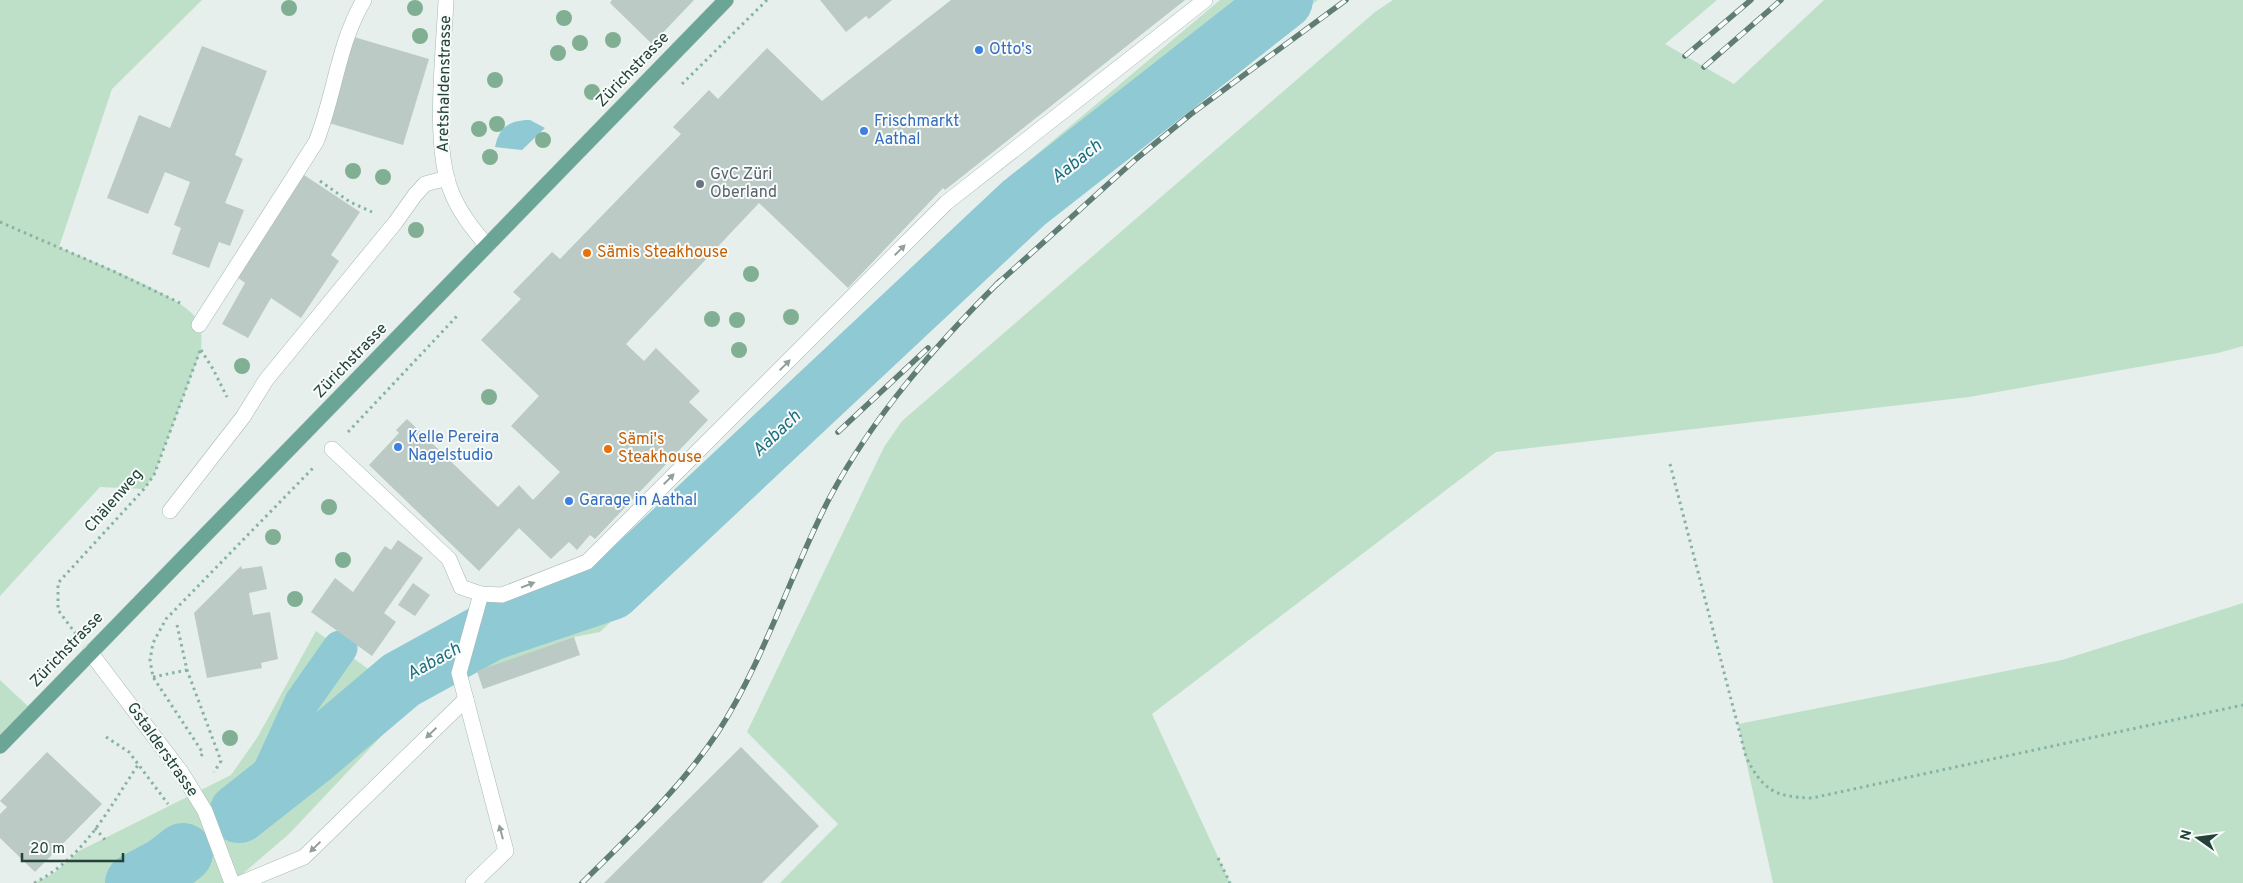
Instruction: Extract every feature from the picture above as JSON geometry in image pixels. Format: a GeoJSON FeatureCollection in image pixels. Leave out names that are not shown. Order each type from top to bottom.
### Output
{"type":"FeatureCollection","features":[{"type":"Feature","properties":{"kind":"main road","name":"Zürichstrasse"},"geometry":{"type":"LineString","coordinates":[[0,746],[726,0]]}},
{"type":"Feature","properties":{"kind":"street"},"geometry":{"type":"LineString","coordinates":[[200,325],[302,167],[324,123],[350,29],[364,0]]}},
{"type":"Feature","properties":{"kind":"street","name":"Aretshaldenstrasse"},"geometry":{"type":"LineString","coordinates":[[446,0],[442,149],[446,178],[459,209],[487,246]]}},
{"type":"Feature","properties":{"kind":"street"},"geometry":{"type":"LineString","coordinates":[[332,449],[449,559],[461,586],[481,594],[502,595],[587,562],[946,204],[1205,0]]}},
{"type":"Feature","properties":{"kind":"street"},"geometry":{"type":"LineString","coordinates":[[170,511],[243,417],[266,380],[395,223],[415,195],[425,184],[446,178]]}},
{"type":"Feature","properties":{"kind":"street"},"geometry":{"type":"LineString","coordinates":[[473,883],[506,851],[458,673],[481,594]]}},
{"type":"Feature","properties":{"kind":"street","name":"Gstalderstrasse"},"geometry":{"type":"LineString","coordinates":[[90,652],[161,743],[195,794],[215,836],[232,883]]}},
{"type":"Feature","properties":{"kind":"street"},"geometry":{"type":"LineString","coordinates":[[241,883],[304,857],[466,700]]}},
{"type":"Feature","properties":{"kind":"path"},"geometry":{"type":"LineString","coordinates":[[302,167],[350,202]]}},
{"type":"Feature","properties":{"kind":"path"},"geometry":{"type":"LineString","coordinates":[[0,222],[174,299],[187,308],[200,325]]}},
{"type":"Feature","properties":{"kind":"path","name":"Chälenweg"},"geometry":{"type":"LineString","coordinates":[[90,652],[58,610],[58,583],[144,489],[154,475],[201,350],[213,369],[229,402]]}},
{"type":"Feature","properties":{"kind":"path"},"geometry":{"type":"LineString","coordinates":[[203,753],[153,677],[150,660],[153,643],[166,619],[332,449]]}},
{"type":"Feature","properties":{"kind":"path"},"geometry":{"type":"LineString","coordinates":[[1670,464],[1746,757],[1758,781],[1787,797],[1812,798],[2243,705]]}},
{"type":"Feature","properties":{"kind":"path"},"geometry":{"type":"LineString","coordinates":[[177,626],[187,670],[222,761],[214,772]]}},
{"type":"Feature","properties":{"kind":"path"},"geometry":{"type":"LineString","coordinates":[[153,677],[187,670]]}},
{"type":"Feature","properties":{"kind":"path"},"geometry":{"type":"LineString","coordinates":[[106,737],[129,752],[174,810]]}},
{"type":"Feature","properties":{"kind":"path"},"geometry":{"type":"LineString","coordinates":[[34,883],[54,873],[79,851],[138,765]]}},
{"type":"Feature","properties":{"kind":"path"},"geometry":{"type":"LineString","coordinates":[[95,828],[106,841]]}},
{"type":"Feature","properties":{"kind":"path"},"geometry":{"type":"LineString","coordinates":[[1218,858],[1230,883]]}},
{"type":"Feature","properties":{"kind":"green space"},"geometry":{"type":"Polygon","coordinates":[[[0,0],[202,0],[112,89],[59,247],[153,289],[186,308],[195,317],[199,325],[201,350],[154,475],[144,489],[100,487],[0,596],[0,0]]]}},
{"type":"Feature","properties":{"kind":"green space"},"geometry":{"type":"Polygon","coordinates":[[[1220,0],[1318,0],[1237,58],[1003,254],[831,409],[600,632],[574,637],[424,691],[289,834],[232,883],[34,883],[54,873],[79,851],[231,775],[257,738],[316,631],[371,671],[426,636],[601,570],[999,186],[1220,0]]]}},
{"type":"Feature","properties":{"kind":"green space"},"geometry":{"type":"Polygon","coordinates":[[[1393,0],[1717,0],[1665,44],[1734,84],[1824,0],[2243,0],[2243,346],[2218,353],[1969,397],[1496,452],[1152,714],[1230,883],[780,883],[838,824],[747,732],[884,447],[902,421],[1375,12],[1393,0]]]}},
{"type":"Feature","properties":{"kind":"green space"},"geometry":{"type":"Polygon","coordinates":[[[2243,603],[2243,883],[1773,883],[1738,724],[2062,660],[2243,603]]]}},
{"type":"Feature","properties":{"kind":"green space"},"geometry":{"type":"Polygon","coordinates":[[[0,680],[33,711],[0,746],[0,680]]]}},
{"type":"Feature","properties":{"kind":"water"},"geometry":{"type":"Polygon","coordinates":[[[530,120],[545,128],[522,150],[495,147],[499,134],[506,126],[517,121],[530,120]]]}},
{"type":"Feature","properties":{"kind":"building"},"geometry":{"type":"Polygon","coordinates":[[[612,0],[694,0],[652,44],[610,3],[612,0]]]}},
{"type":"Feature","properties":{"kind":"building"},"geometry":{"type":"Polygon","coordinates":[[[820,0],[892,0],[869,19],[866,16],[846,32],[820,0]]]}},
{"type":"Feature","properties":{"kind":"building"},"geometry":{"type":"Polygon","coordinates":[[[951,0],[1185,0],[945,190],[943,188],[848,288],[759,203],[626,344],[644,361],[656,348],[700,391],[689,402],[708,420],[595,539],[590,535],[577,550],[569,542],[551,559],[519,528],[479,571],[369,465],[399,433],[396,430],[407,419],[498,507],[519,485],[533,500],[560,472],[511,426],[539,396],[481,340],[521,299],[513,292],[552,252],[560,259],[681,134],[673,127],[709,90],[718,99],[767,48],[822,101],[951,0]]]}},
{"type":"Feature","properties":{"kind":"building"},"geometry":{"type":"Polygon","coordinates":[[[354,37],[429,59],[403,145],[329,123],[354,37]]]}},
{"type":"Feature","properties":{"kind":"building"},"geometry":{"type":"Polygon","coordinates":[[[202,46],[267,71],[235,155],[243,159],[225,203],[244,210],[230,246],[219,242],[209,268],[172,254],[181,228],[174,225],[190,182],[165,172],[148,214],[107,198],[139,115],[170,128],[202,46]]]}},
{"type":"Feature","properties":{"kind":"building"},"geometry":{"type":"Polygon","coordinates":[[[304,175],[360,212],[331,255],[339,261],[301,318],[271,298],[248,338],[222,324],[245,283],[237,277],[304,175]]]}},
{"type":"Feature","properties":{"kind":"building"},"geometry":{"type":"Polygon","coordinates":[[[398,540],[423,558],[384,613],[396,622],[372,656],[311,612],[335,578],[353,592],[385,546],[391,550],[398,540]]]}},
{"type":"Feature","properties":{"kind":"building"},"geometry":{"type":"Polygon","coordinates":[[[241,566],[242,569],[262,566],[267,589],[249,593],[253,615],[270,612],[278,659],[261,663],[262,668],[207,678],[194,613],[241,566]]]}},
{"type":"Feature","properties":{"kind":"building"},"geometry":{"type":"Polygon","coordinates":[[[413,583],[430,595],[415,616],[398,605],[413,583]]]}},
{"type":"Feature","properties":{"kind":"building"},"geometry":{"type":"Polygon","coordinates":[[[574,637],[580,655],[483,689],[477,671],[574,637]]]}},
{"type":"Feature","properties":{"kind":"building"},"geometry":{"type":"Polygon","coordinates":[[[741,747],[819,826],[762,883],[604,883],[741,747]]]}},
{"type":"Feature","properties":{"kind":"building"},"geometry":{"type":"Polygon","coordinates":[[[47,752],[102,804],[35,872],[0,838],[0,814],[7,807],[0,801],[47,752]]]}},
{"type":"Feature","properties":{"kind":"waterway","name":"Aabach"},"geometry":{"type":"LineString","coordinates":[[239,813],[309,758],[401,680],[490,631],[611,590],[1024,203],[1283,0]]}},
{"type":"Feature","properties":{"kind":"waterway"},"geometry":{"type":"LineString","coordinates":[[258,798],[302,702],[340,648]]}},
{"type":"Feature","properties":{"kind":"waterway","name":"Aabach"},"geometry":{"type":"LineString","coordinates":[[135,883],[165,867],[183,853]]}},
{"type":"Feature","properties":{"kind":"waterway"},"geometry":{"type":"LineString","coordinates":[[161,883],[165,867]]}},
{"type":"Feature","properties":{"kind":"railway"},"geometry":{"type":"LineString","coordinates":[[996,285],[1136,159],[1191,114],[1346,0]]}},
{"type":"Feature","properties":{"kind":"railway"},"geometry":{"type":"LineString","coordinates":[[1685,56],[1751,0]]}},
{"type":"Feature","properties":{"kind":"railway"},"geometry":{"type":"LineString","coordinates":[[1704,67],[1781,0]]}},
{"type":"Feature","properties":{"kind":"railway"},"geometry":{"type":"LineString","coordinates":[[582,883],[671,792],[718,732],[750,675],[802,556],[830,497],[847,467],[886,410],[929,356],[1000,281]]}},
{"type":"Feature","properties":{"kind":"railway"},"geometry":{"type":"LineString","coordinates":[[838,432],[928,348]]}},
{"type":"Feature","properties":{"kind":"place","name":"Otto's"},"geometry":{"type":"Point","coordinates":[979,50]}},
{"type":"Feature","properties":{"kind":"place","name":"Frischmarkt Aathal"},"geometry":{"type":"Point","coordinates":[864,131]}},
{"type":"Feature","properties":{"kind":"place","name":"GvC Züri Oberland"},"geometry":{"type":"Point","coordinates":[700,184]}},
{"type":"Feature","properties":{"kind":"place","name":"Sämis Steakhouse"},"geometry":{"type":"Point","coordinates":[587,253]}},
{"type":"Feature","properties":{"kind":"place","name":"Kelle Pereira Nagelstudio"},"geometry":{"type":"Point","coordinates":[398,447]}},
{"type":"Feature","properties":{"kind":"place","name":"Sämi's Steakhouse"},"geometry":{"type":"Point","coordinates":[608,449]}},
{"type":"Feature","properties":{"kind":"place","name":"Garage in Aathal"},"geometry":{"type":"Point","coordinates":[569,501]}}]}
